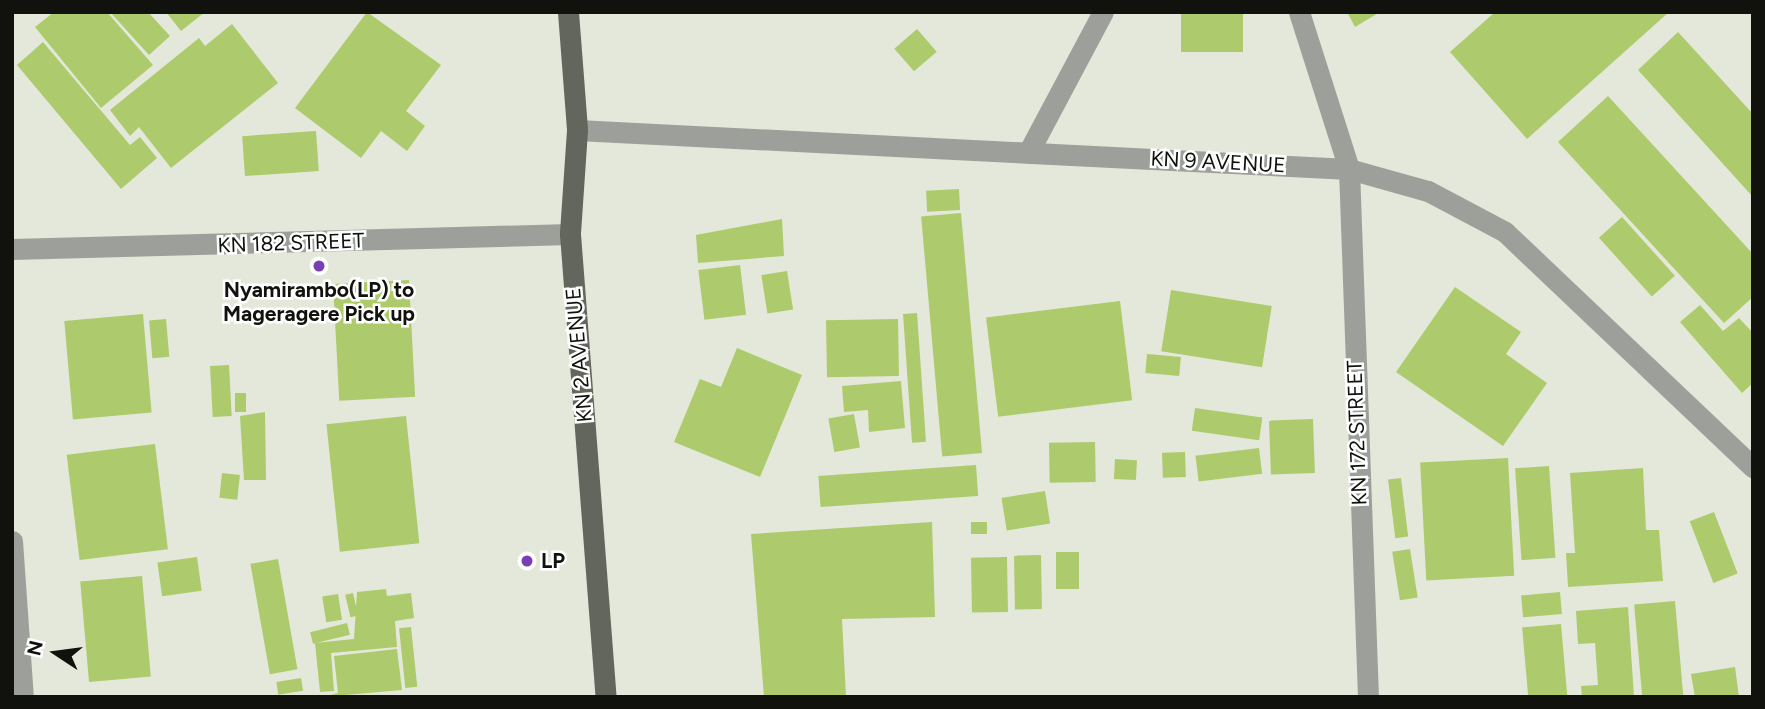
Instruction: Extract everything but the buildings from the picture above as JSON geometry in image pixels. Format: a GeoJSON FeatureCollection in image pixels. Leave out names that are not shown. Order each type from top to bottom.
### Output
{"type":"FeatureCollection","features":[{"type":"Feature","properties":{"kind":"main road","name":"KN 2 AVENUE"},"geometry":{"type":"LineString","coordinates":[[568,12],[577,130],[569,234],[606,697]]}},
{"type":"Feature","properties":{"kind":"street"},"geometry":{"type":"LineString","coordinates":[[1029,151],[1103,12]]}},
{"type":"Feature","properties":{"kind":"street","name":"KN 172 STREET"},"geometry":{"type":"LineString","coordinates":[[1299,12],[1349,169],[1368,697]]}},
{"type":"Feature","properties":{"kind":"street","name":"KN 9 AVENUE"},"geometry":{"type":"LineString","coordinates":[[577,130],[1349,169],[1428,191],[1505,232],[1753,467]]}},
{"type":"Feature","properties":{"kind":"street","name":"KN 182 STREET"},"geometry":{"type":"LineString","coordinates":[[12,249],[569,234]]}},
{"type":"Feature","properties":{"kind":"street"},"geometry":{"type":"LineString","coordinates":[[12,541],[23,697]]}},
{"type":"Feature","properties":{"kind":"place","name":"Nyamirambo(LP) to Mageragere Pick up"},"geometry":{"type":"Point","coordinates":[319,266]}},
{"type":"Feature","properties":{"kind":"place","name":"LP"},"geometry":{"type":"Point","coordinates":[527,561]}}]}
